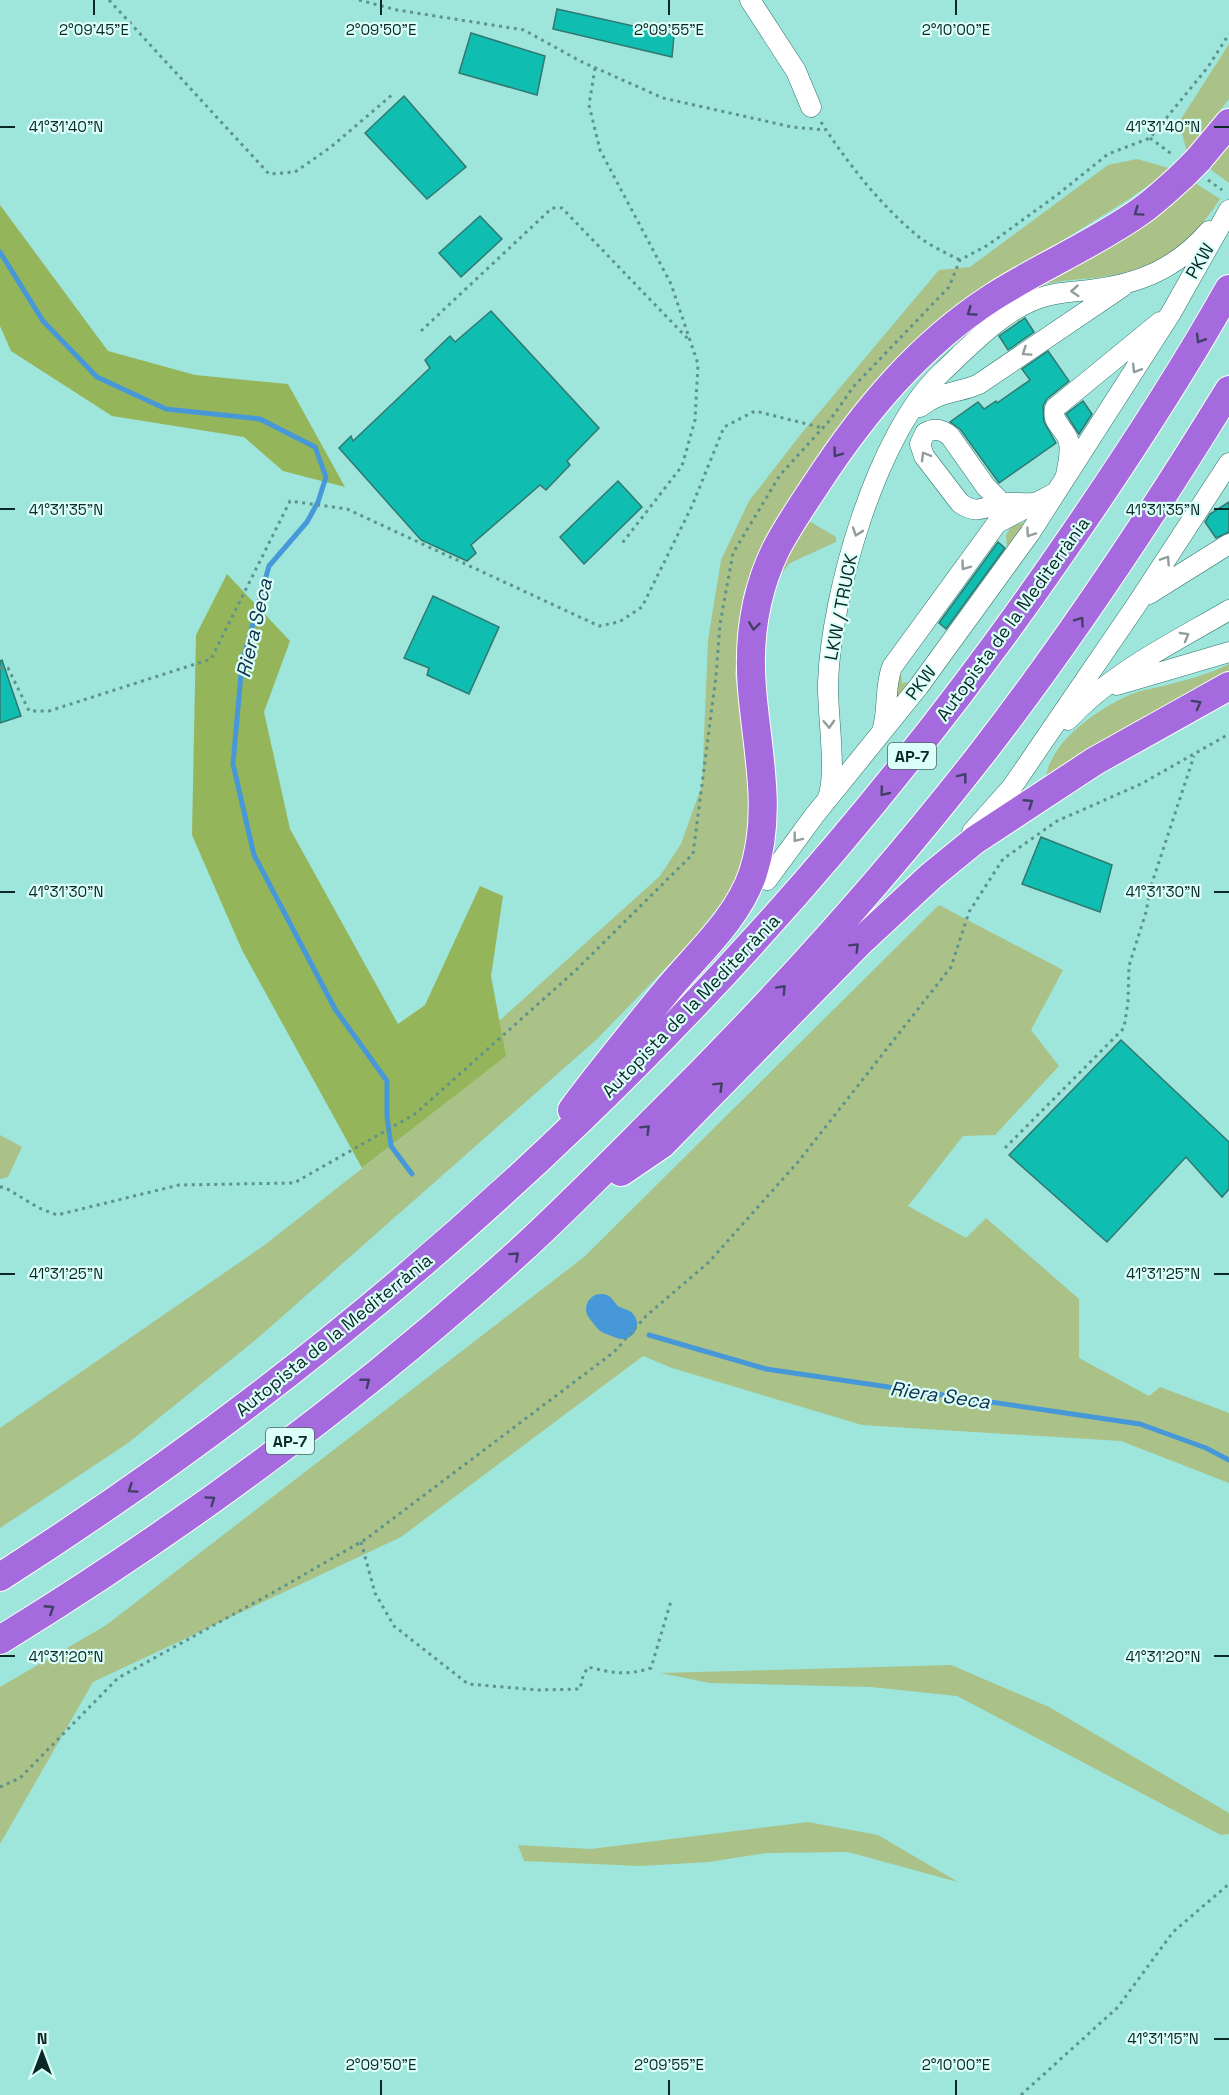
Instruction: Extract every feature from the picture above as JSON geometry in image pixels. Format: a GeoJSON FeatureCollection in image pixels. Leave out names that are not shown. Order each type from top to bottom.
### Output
{"type":"FeatureCollection","features":[{"type":"Feature","properties":{"kind":"highway"},"geometry":{"type":"LineString","coordinates":[[529,1170],[605,1065],[720,929],[744,893],[753,874],[764,812],[762,770],[752,685],[755,617],[760,589],[772,559],[808,495],[875,402],[929,346],[993,297],[1137,213],[1191,167],[1229,123]]}},
{"type":"Feature","properties":{"kind":"highway","name":"Autopista de la Mediterrània"},"geometry":{"type":"LineString","coordinates":[[0,1577],[148,1478],[312,1356],[406,1278],[529,1170],[617,1086],[701,999],[769,926],[866,814],[1012,624],[1084,521],[1157,409],[1229,289]]}},
{"type":"Feature","properties":{"kind":"highway","name":"AP-7"},"geometry":{"type":"LineString","coordinates":[[0,1640],[129,1558],[228,1488],[391,1362],[451,1312],[560,1214],[742,1033],[854,909],[931,818],[980,755],[1098,595],[1229,390]]}},
{"type":"Feature","properties":{"kind":"highway"},"geometry":{"type":"LineString","coordinates":[[560,1214],[662,1144],[860,942],[931,876],[975,840],[1095,761],[1229,686]]}},
{"type":"Feature","properties":{"kind":"highway"},"geometry":{"type":"LineString","coordinates":[[605,1065],[678,992],[712,953],[767,880]]}},
{"type":"Feature","properties":{"kind":"street"},"geometry":{"type":"LineString","coordinates":[[750,0],[796,71],[811,107]]}},
{"type":"Feature","properties":{"kind":"street","name":"LKW / TRUCK"},"geometry":{"type":"LineString","coordinates":[[825,803],[832,779],[828,682],[839,603],[853,544],[873,486],[906,420],[938,376],[990,328],[1020,306],[1054,293],[1126,283],[1160,271],[1187,254],[1229,208]]}},
{"type":"Feature","properties":{"kind":"street","name":"PKW"},"geometry":{"type":"LineString","coordinates":[[767,880],[984,598],[1061,485],[1171,313],[1229,208]]}},
{"type":"Feature","properties":{"kind":"street","name":"LKW / TRUCK"},"geometry":{"type":"LineString","coordinates":[[906,420],[938,395],[979,384],[1126,283]]}},
{"type":"Feature","properties":{"kind":"street","name":"PKW"},"geometry":{"type":"LineString","coordinates":[[1061,485],[1070,446],[1066,435],[1055,420],[1053,414],[1055,408],[1171,313]]}},
{"type":"Feature","properties":{"kind":"street"},"geometry":{"type":"LineString","coordinates":[[1229,464],[1227,478],[1229,485]]}},
{"type":"Feature","properties":{"kind":"street"},"geometry":{"type":"LineString","coordinates":[[931,876],[1000,803],[1137,604],[1229,464]]}},
{"type":"Feature","properties":{"kind":"street"},"geometry":{"type":"LineString","coordinates":[[879,737],[884,723],[887,679],[892,667],[998,513],[1037,502],[1061,485]]}},
{"type":"Feature","properties":{"kind":"street"},"geometry":{"type":"LineString","coordinates":[[1137,604],[1152,591],[1229,544]]}},
{"type":"Feature","properties":{"kind":"street"},"geometry":{"type":"LineString","coordinates":[[1027,765],[1078,710],[1127,670],[1229,610]]}},
{"type":"Feature","properties":{"kind":"street"},"geometry":{"type":"LineString","coordinates":[[1093,697],[1126,682],[1229,652]]}},
{"type":"Feature","properties":{"kind":"path"},"geometry":{"type":"LineString","coordinates":[[109,0],[269,174],[295,172],[331,147],[393,94]]}},
{"type":"Feature","properties":{"kind":"path"},"geometry":{"type":"LineString","coordinates":[[359,0],[397,10],[524,30],[596,68],[663,98],[792,127],[826,130]]}},
{"type":"Feature","properties":{"kind":"path"},"geometry":{"type":"LineString","coordinates":[[1150,138],[1208,67],[1229,34]]}},
{"type":"Feature","properties":{"kind":"path"},"geometry":{"type":"LineString","coordinates":[[596,68],[589,105],[600,150],[671,284],[698,364],[695,420],[682,466],[620,546]]}},
{"type":"Feature","properties":{"kind":"path"},"geometry":{"type":"LineString","coordinates":[[811,107],[863,180],[913,232],[960,260]]}},
{"type":"Feature","properties":{"kind":"path"},"geometry":{"type":"LineString","coordinates":[[421,331],[552,208],[562,208],[690,341]]}},
{"type":"Feature","properties":{"kind":"path"},"geometry":{"type":"LineString","coordinates":[[0,668],[8,668],[30,711],[49,711],[211,659],[290,501],[347,508],[598,626],[619,622],[642,607],[692,506],[724,426],[755,411],[823,428]]}},
{"type":"Feature","properties":{"kind":"path"},"geometry":{"type":"LineString","coordinates":[[0,1787],[20,1778],[118,1678],[361,1542],[615,1352],[646,1316],[709,1262],[798,1162],[951,967],[969,912],[1003,859],[1057,821],[1141,784],[1194,756],[1229,734]]}},
{"type":"Feature","properties":{"kind":"path"},"geometry":{"type":"LineString","coordinates":[[1005,1148],[1124,1028],[1128,1002],[1129,966],[1146,912],[1151,886],[1194,756]]}},
{"type":"Feature","properties":{"kind":"path"},"geometry":{"type":"LineString","coordinates":[[0,1187],[57,1215],[179,1185],[294,1183],[415,1114],[576,970]]}},
{"type":"Feature","properties":{"kind":"path"},"geometry":{"type":"LineString","coordinates":[[361,1542],[375,1593],[394,1626],[468,1684],[538,1690],[580,1689],[588,1667],[621,1674],[637,1673],[651,1668],[671,1601]]}},
{"type":"Feature","properties":{"kind":"path"},"geometry":{"type":"LineString","coordinates":[[1021,2095],[1118,2007],[1173,1932],[1229,1884]]}},
{"type":"Feature","properties":{"kind":"green space"},"geometry":{"type":"Polygon","coordinates":[[[1229,44],[1229,99],[1187,152],[1179,122],[1229,44]]]}},
{"type":"Feature","properties":{"kind":"green space"},"geometry":{"type":"Polygon","coordinates":[[[1229,133],[1229,183],[1203,164],[1229,133]]]}},
{"type":"Feature","properties":{"kind":"green space"},"geometry":{"type":"Polygon","coordinates":[[[1137,159],[1172,169],[1129,199],[943,315],[832,438],[774,524],[744,592],[735,674],[748,771],[748,846],[731,891],[690,943],[597,1039],[259,1337],[128,1443],[0,1528],[0,1428],[266,1244],[505,1056],[499,1021],[660,876],[681,844],[702,785],[708,640],[721,560],[749,501],[801,434],[939,270],[970,267],[1108,165],[1137,159]]]}},
{"type":"Feature","properties":{"kind":"green space"},"geometry":{"type":"Polygon","coordinates":[[[1189,179],[1220,199],[1195,231],[1168,255],[1134,270],[1115,275],[1062,281],[1039,287],[985,317],[937,357],[878,423],[842,471],[809,521],[836,537],[836,542],[790,563],[780,575],[794,535],[851,449],[957,332],[1189,179]]]}},
{"type":"Feature","properties":{"kind":"green space"},"geometry":{"type":"Polygon","coordinates":[[[0,205],[108,351],[195,375],[288,384],[345,487],[283,471],[244,437],[112,416],[11,351],[0,326],[0,205]]]}},
{"type":"Feature","properties":{"kind":"green space"},"geometry":{"type":"Polygon","coordinates":[[[1024,523],[1027,528],[896,708],[895,680],[901,674],[902,683],[910,682],[1007,547],[1006,535],[1012,525],[1024,523]]]}},
{"type":"Feature","properties":{"kind":"green space"},"geometry":{"type":"Polygon","coordinates":[[[227,574],[290,641],[264,712],[290,829],[398,1024],[425,1005],[480,886],[503,896],[491,976],[506,1056],[362,1168],[242,950],[192,835],[196,635],[227,574]]]}},
{"type":"Feature","properties":{"kind":"green space"},"geometry":{"type":"Polygon","coordinates":[[[1229,664],[1229,678],[1046,777],[1057,750],[1067,738],[1079,726],[1106,707],[1135,693],[1195,677],[1229,664]]]}},
{"type":"Feature","properties":{"kind":"green space"},"geometry":{"type":"Polygon","coordinates":[[[939,905],[1063,970],[1031,1030],[1059,1066],[995,1135],[963,1136],[908,1206],[966,1238],[986,1218],[1079,1299],[1079,1358],[1149,1396],[1160,1387],[1229,1413],[1229,1483],[1121,1441],[862,1425],[672,1368],[643,1356],[401,1537],[93,1682],[0,1844],[0,1687],[105,1626],[584,1257],[939,905]]]}},
{"type":"Feature","properties":{"kind":"green space"},"geometry":{"type":"Polygon","coordinates":[[[0,1135],[22,1147],[8,1177],[0,1179],[0,1135]]]}},
{"type":"Feature","properties":{"kind":"green space"},"geometry":{"type":"Polygon","coordinates":[[[951,1665],[1049,1707],[1229,1813],[1229,1834],[1221,1835],[957,1696],[871,1687],[710,1683],[660,1673],[951,1665]]]}},
{"type":"Feature","properties":{"kind":"green space"},"geometry":{"type":"Polygon","coordinates":[[[808,1822],[878,1835],[958,1882],[848,1852],[766,1853],[709,1862],[640,1866],[524,1861],[518,1845],[591,1849],[808,1822]]]}},
{"type":"Feature","properties":{"kind":"building"},"geometry":{"type":"Polygon","coordinates":[[[557,9],[674,35],[672,57],[553,29],[557,9]]]}},
{"type":"Feature","properties":{"kind":"building"},"geometry":{"type":"Polygon","coordinates":[[[471,33],[545,56],[537,95],[459,73],[471,33]]]}},
{"type":"Feature","properties":{"kind":"building"},"geometry":{"type":"Polygon","coordinates":[[[404,96],[466,167],[427,199],[365,133],[404,96]]]}},
{"type":"Feature","properties":{"kind":"building"},"geometry":{"type":"Polygon","coordinates":[[[480,216],[502,239],[461,277],[439,253],[480,216]]]}},
{"type":"Feature","properties":{"kind":"building"},"geometry":{"type":"Polygon","coordinates":[[[491,311],[599,428],[567,461],[570,465],[546,490],[540,485],[471,545],[476,553],[467,561],[421,540],[339,448],[351,436],[353,441],[430,368],[425,360],[450,336],[455,342],[491,311]]]}},
{"type":"Feature","properties":{"kind":"building"},"geometry":{"type":"Polygon","coordinates":[[[1025,318],[1034,332],[1008,350],[999,336],[1025,318]]]}},
{"type":"Feature","properties":{"kind":"building"},"geometry":{"type":"Polygon","coordinates":[[[1048,351],[1069,381],[1047,399],[1043,406],[1044,422],[1056,443],[999,483],[960,429],[950,422],[978,402],[984,409],[996,401],[997,403],[1030,380],[1022,369],[1048,351]]]}},
{"type":"Feature","properties":{"kind":"building"},"geometry":{"type":"Polygon","coordinates":[[[1083,401],[1092,414],[1079,434],[1066,414],[1083,401]]]}},
{"type":"Feature","properties":{"kind":"building"},"geometry":{"type":"Polygon","coordinates":[[[618,481],[642,507],[584,564],[560,537],[618,481]]]}},
{"type":"Feature","properties":{"kind":"building"},"geometry":{"type":"Polygon","coordinates":[[[1229,502],[1229,532],[1216,538],[1205,522],[1210,514],[1229,502]]]}},
{"type":"Feature","properties":{"kind":"building"},"geometry":{"type":"Polygon","coordinates":[[[998,542],[1005,548],[946,629],[939,623],[998,542]]]}},
{"type":"Feature","properties":{"kind":"building"},"geometry":{"type":"Polygon","coordinates":[[[433,596],[499,627],[469,694],[427,675],[429,668],[404,658],[433,596]]]}},
{"type":"Feature","properties":{"kind":"building"},"geometry":{"type":"Polygon","coordinates":[[[2,660],[21,716],[0,723],[0,661],[2,660]]]}},
{"type":"Feature","properties":{"kind":"building"},"geometry":{"type":"Polygon","coordinates":[[[1041,837],[1112,865],[1100,912],[1022,884],[1041,837]]]}},
{"type":"Feature","properties":{"kind":"building"},"geometry":{"type":"Polygon","coordinates":[[[1121,1040],[1229,1142],[1229,1189],[1222,1197],[1186,1157],[1107,1242],[1009,1155],[1121,1040]]]}},
{"type":"Feature","properties":{"kind":"waterway","name":"Riera Seca"},"geometry":{"type":"LineString","coordinates":[[0,252],[43,321],[97,377],[166,409],[260,419],[315,447],[326,477],[318,502],[307,522],[269,566],[242,663],[233,764],[254,855],[335,1009],[387,1081],[387,1117],[391,1146],[412,1174]]}},
{"type":"Feature","properties":{"kind":"waterway","name":"Riera Seca"},"geometry":{"type":"LineString","coordinates":[[601,1309],[609,1319],[622,1324]]}},
{"type":"Feature","properties":{"kind":"waterway","name":"Riera Seca"},"geometry":{"type":"LineString","coordinates":[[649,1335],[766,1369],[1140,1424],[1206,1448],[1229,1460]]}}]}
